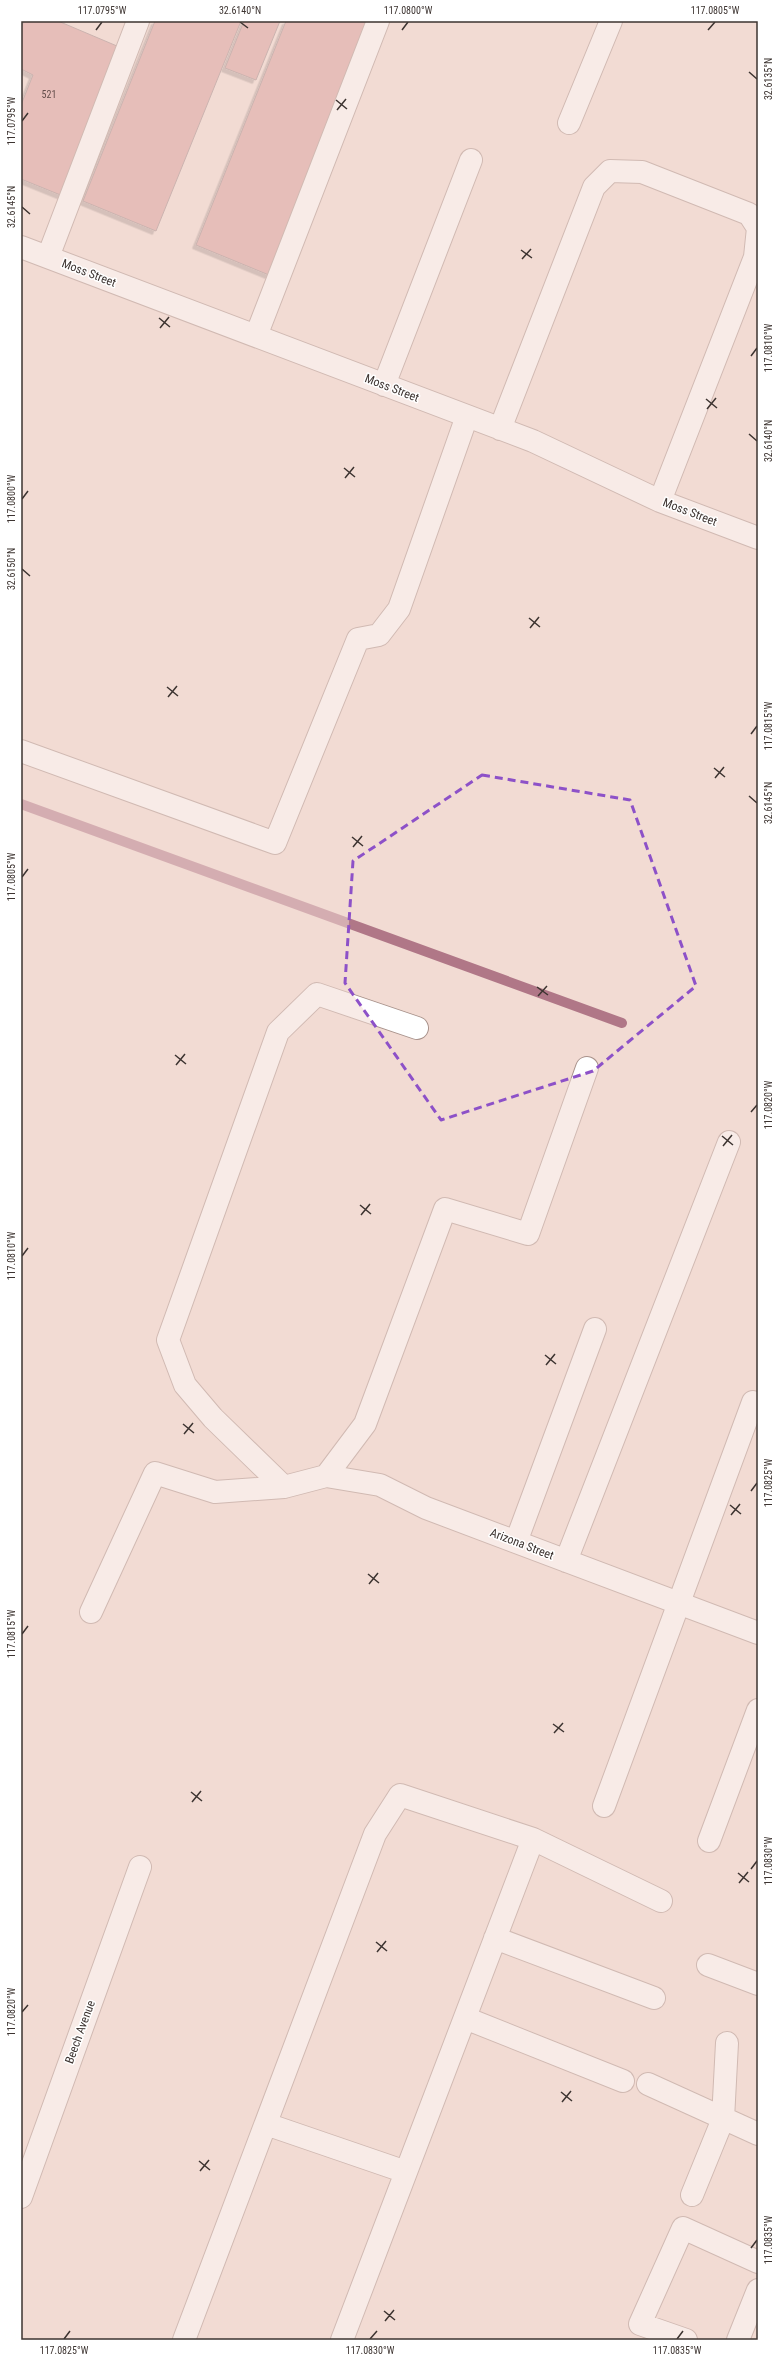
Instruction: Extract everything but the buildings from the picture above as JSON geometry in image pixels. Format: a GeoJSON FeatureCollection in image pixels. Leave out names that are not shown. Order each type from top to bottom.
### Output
{"type":"FeatureCollection","features":[{"type":"Feature","properties":{"kind":"street"},"geometry":{"type":"LineString","coordinates":[[48,257],[138,21]]}},
{"type":"Feature","properties":{"kind":"street"},"geometry":{"type":"LineString","coordinates":[[256,336],[378,21]]}},
{"type":"Feature","properties":{"kind":"street"},"geometry":{"type":"LineString","coordinates":[[569,124],[611,21]]}},
{"type":"Feature","properties":{"kind":"street"},"geometry":{"type":"LineString","coordinates":[[384,385],[471,160]]}},
{"type":"Feature","properties":{"kind":"street"},"geometry":{"type":"LineString","coordinates":[[500,429],[594,187],[610,171],[642,172],[749,214],[758,228],[755,257],[660,501]]}},
{"type":"Feature","properties":{"kind":"street","name":"Moss Street"},"geometry":{"type":"LineString","coordinates":[[21,247],[533,441],[660,501],[758,538]]}},
{"type":"Feature","properties":{"kind":"street"},"geometry":{"type":"LineString","coordinates":[[21,751],[275,843],[358,639],[379,635],[400,609],[467,416]]}},
{"type":"Feature","properties":{"kind":"street"},"geometry":{"type":"LineString","coordinates":[[284,1487],[213,1418],[185,1384],[168,1340],[278,1032],[317,994],[417,1028]]}},
{"type":"Feature","properties":{"kind":"street"},"geometry":{"type":"LineString","coordinates":[[326,1476],[365,1424],[445,1209],[528,1234],[587,1068]]}},
{"type":"Feature","properties":{"kind":"street"},"geometry":{"type":"LineString","coordinates":[[566,1561],[729,1142]]}},
{"type":"Feature","properties":{"kind":"street"},"geometry":{"type":"LineString","coordinates":[[516,1542],[595,1329]]}},
{"type":"Feature","properties":{"kind":"street"},"geometry":{"type":"LineString","coordinates":[[604,1806],[680,1604],[753,1402]]}},
{"type":"Feature","properties":{"kind":"street","name":"Arizona Street"},"geometry":{"type":"LineString","coordinates":[[91,1612],[155,1473],[215,1492],[284,1487],[326,1476],[380,1484],[426,1508],[758,1633]]}},
{"type":"Feature","properties":{"kind":"street"},"geometry":{"type":"LineString","coordinates":[[709,1841],[758,1710]]}},
{"type":"Feature","properties":{"kind":"street"},"geometry":{"type":"LineString","coordinates":[[184,2340],[376,1834],[400,1795],[533,1839],[661,1901]]}},
{"type":"Feature","properties":{"kind":"street"},"geometry":{"type":"LineString","coordinates":[[342,2340],[533,1839]]}},
{"type":"Feature","properties":{"kind":"street","name":"Beech Avenue"},"geometry":{"type":"LineString","coordinates":[[21,2197],[140,1868]]}},
{"type":"Feature","properties":{"kind":"street"},"geometry":{"type":"LineString","coordinates":[[495,1938],[654,1998]]}},
{"type":"Feature","properties":{"kind":"street"},"geometry":{"type":"LineString","coordinates":[[708,1965],[758,1984]]}},
{"type":"Feature","properties":{"kind":"street"},"geometry":{"type":"LineString","coordinates":[[465,2018],[623,2081]]}},
{"type":"Feature","properties":{"kind":"street"},"geometry":{"type":"LineString","coordinates":[[692,2195],[723,2119],[727,2043]]}},
{"type":"Feature","properties":{"kind":"street"},"geometry":{"type":"LineString","coordinates":[[648,2084],[758,2134]]}},
{"type":"Feature","properties":{"kind":"street"},"geometry":{"type":"LineString","coordinates":[[266,2124],[406,2172]]}},
{"type":"Feature","properties":{"kind":"street"},"geometry":{"type":"LineString","coordinates":[[686,2340],[640,2324],[683,2228],[758,2262]]}},
{"type":"Feature","properties":{"kind":"street"},"geometry":{"type":"LineString","coordinates":[[738,2340],[758,2290]]}},
{"type":"Feature","properties":{"kind":"highlighted area"},"geometry":{"type":"Polygon","coordinates":[[[482,775],[630,800],[696,986],[593,1071],[441,1120],[345,983],[353,861],[482,775]]]}},
{"type":"Feature","properties":{"kind":"waterway"},"geometry":{"type":"LineString","coordinates":[[21,804],[622,1023]]}}]}
